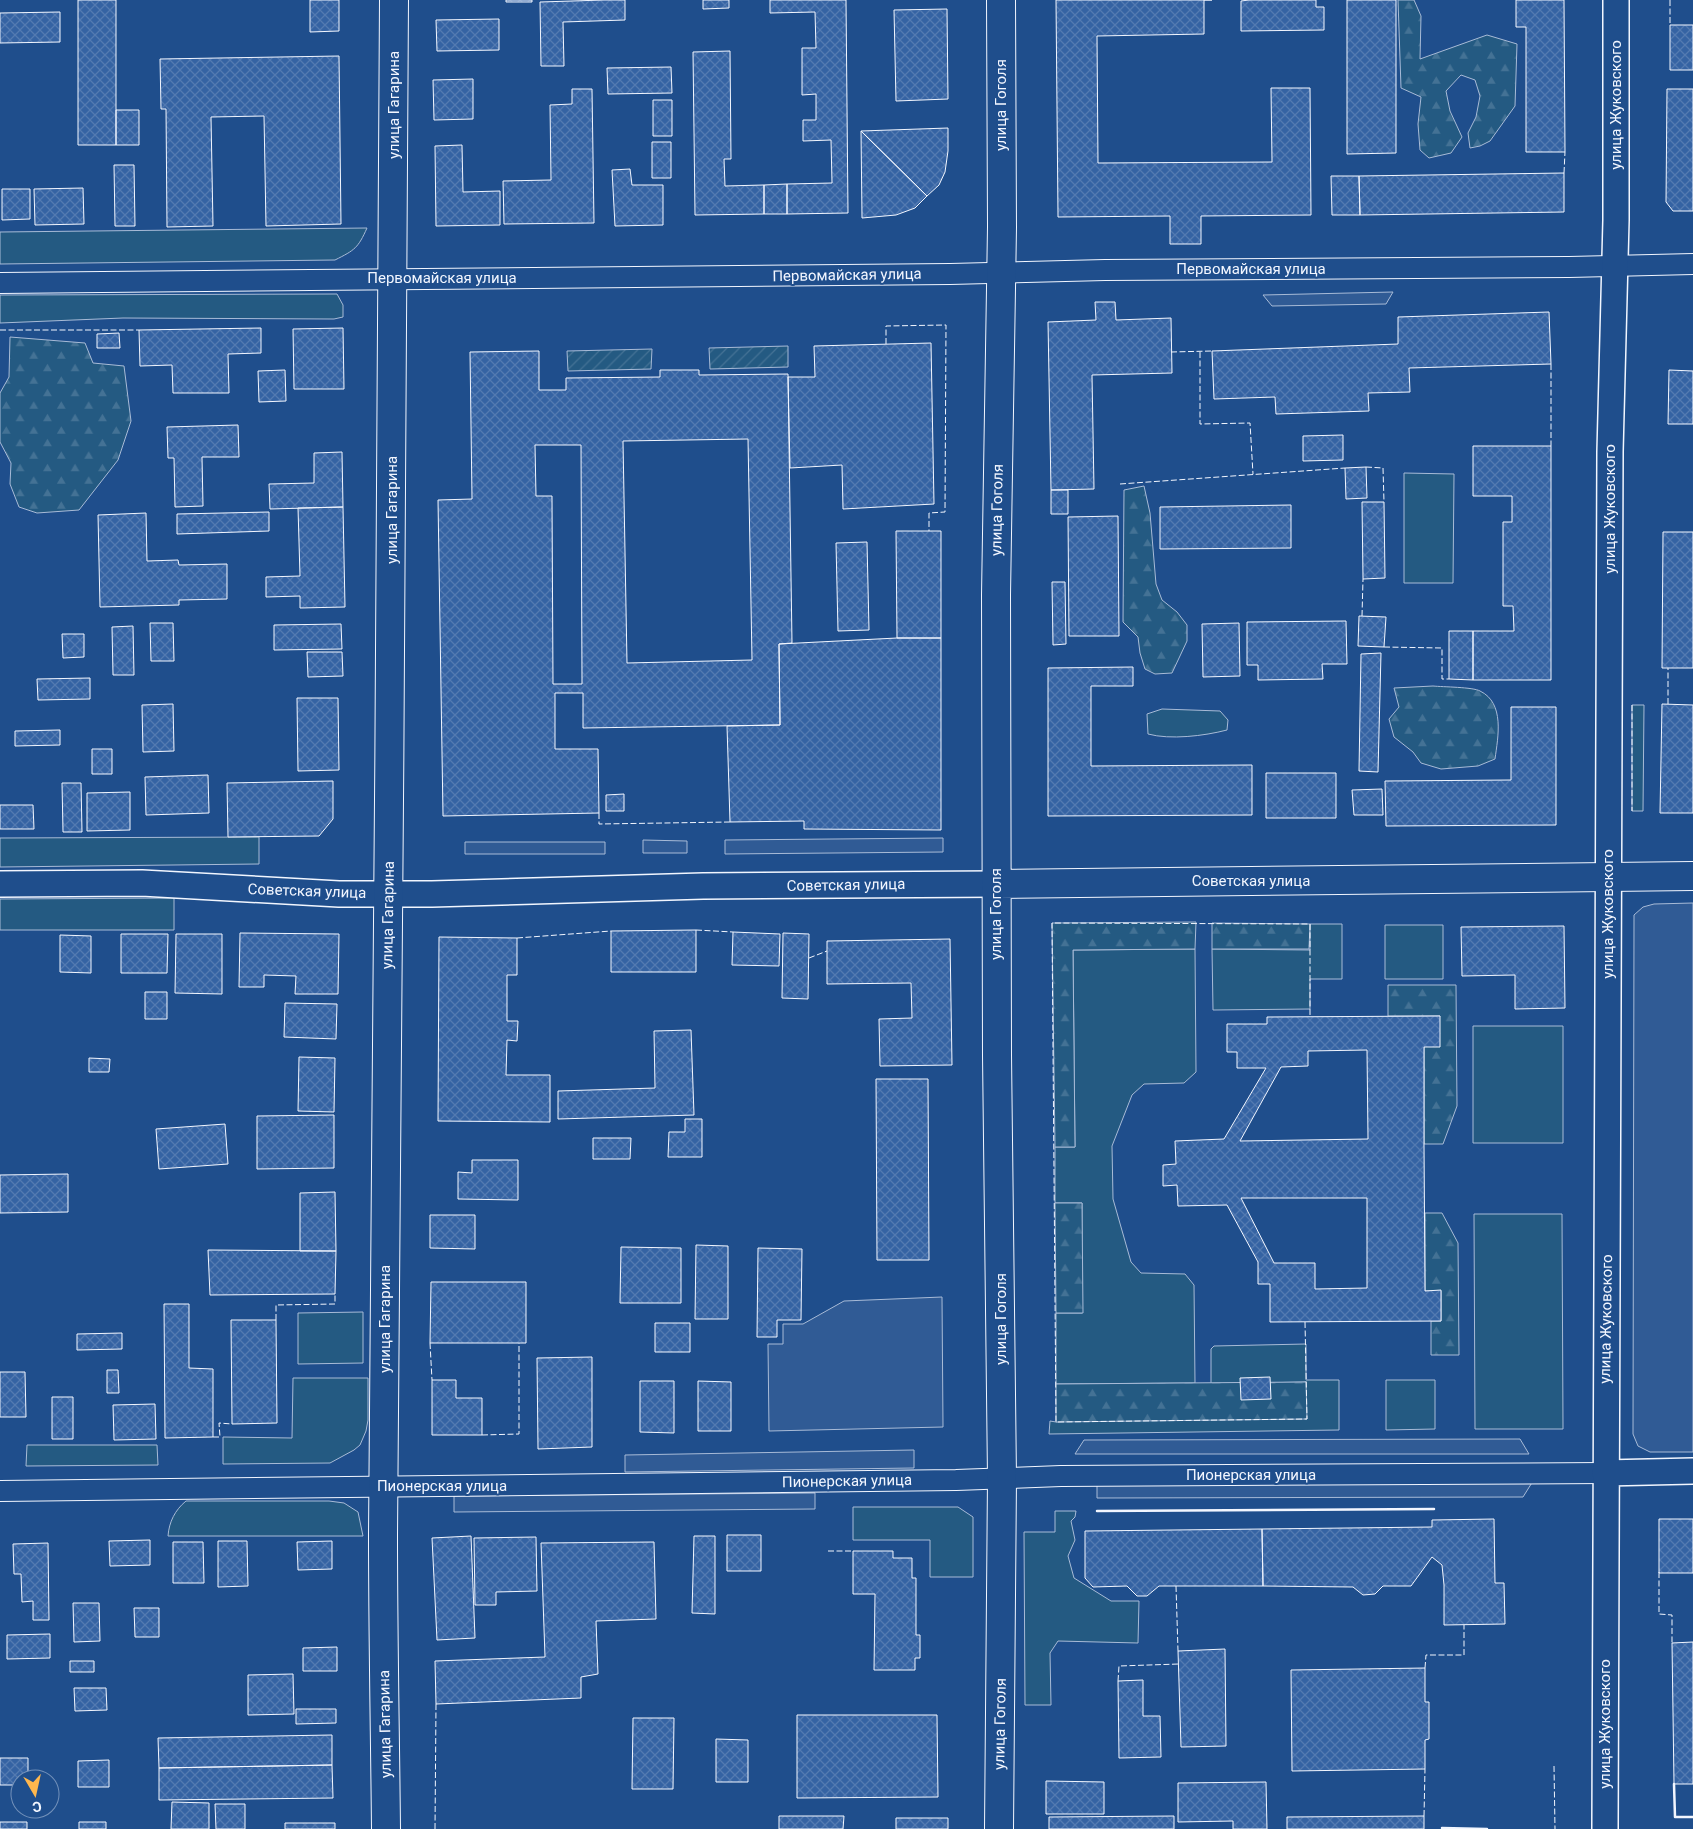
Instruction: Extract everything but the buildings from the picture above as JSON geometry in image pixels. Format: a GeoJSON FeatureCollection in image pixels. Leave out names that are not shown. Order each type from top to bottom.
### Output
{"type":"FeatureCollection","features":[{"type":"Feature","properties":{"kind":"main road","name":"улица Гагарина"},"geometry":{"type":"LineString","coordinates":[[386,1829],[383,1533],[387,894],[390,830],[394,278],[394,0]]}},
{"type":"Feature","properties":{"kind":"main road","name":"улица Гоголя"},"geometry":{"type":"LineString","coordinates":[[999,1829],[1002,1478],[996,884],[996,595],[1001,272],[1001,0]]}},
{"type":"Feature","properties":{"kind":"main road","name":"Советская улица"},"geometry":{"type":"LineString","coordinates":[[996,884],[1693,876]]}},
{"type":"Feature","properties":{"kind":"street","name":"улица Жуковского"},"geometry":{"type":"LineString","coordinates":[[1604,1829],[1610,452],[1615,265],[1616,0]]}},
{"type":"Feature","properties":{"kind":"street","name":"Первомайская улица"},"geometry":{"type":"LineString","coordinates":[[0,283],[1693,264]]}},
{"type":"Feature","properties":{"kind":"street","name":"Советская улица"},"geometry":{"type":"LineString","coordinates":[[0,884],[142,883],[339,894],[387,894],[703,886],[996,884]]}},
{"type":"Feature","properties":{"kind":"street","name":"Пионерская улица"},"geometry":{"type":"LineString","coordinates":[[0,1491],[956,1480],[1071,1476],[1605,1474],[1693,1471]]}},
{"type":"Feature","properties":{"kind":"green space"},"geometry":{"type":"Polygon","coordinates":[[[1398,0],[1414,0],[1421,16],[1420,59],[1487,35],[1517,44],[1515,106],[1490,141],[1470,148],[1468,133],[1476,117],[1480,96],[1475,80],[1461,75],[1446,91],[1450,111],[1462,137],[1451,153],[1429,158],[1420,150],[1418,124],[1421,97],[1401,88],[1398,0]]]}},
{"type":"Feature","properties":{"kind":"green space"},"geometry":{"type":"Polygon","coordinates":[[[367,228],[355,248],[335,260],[0,264],[0,232],[367,228]]]}},
{"type":"Feature","properties":{"kind":"green space"},"geometry":{"type":"Polygon","coordinates":[[[337,294],[343,305],[343,317],[334,319],[123,318],[0,323],[0,295],[337,294]]]}},
{"type":"Feature","properties":{"kind":"green space"},"geometry":{"type":"Polygon","coordinates":[[[10,337],[85,343],[93,363],[124,366],[131,421],[118,460],[79,510],[37,513],[19,507],[10,484],[11,463],[0,442],[0,393],[9,377],[10,337]]]}},
{"type":"Feature","properties":{"kind":"green space"},"geometry":{"type":"Polygon","coordinates":[[[788,346],[788,367],[710,369],[709,348],[788,346]]]}},
{"type":"Feature","properties":{"kind":"green space"},"geometry":{"type":"Polygon","coordinates":[[[652,349],[651,369],[568,371],[567,351],[652,349]]]}},
{"type":"Feature","properties":{"kind":"green space"},"geometry":{"type":"Polygon","coordinates":[[[1404,473],[1454,474],[1453,583],[1404,583],[1404,473]]]}},
{"type":"Feature","properties":{"kind":"green space"},"geometry":{"type":"Polygon","coordinates":[[[1144,486],[1150,513],[1156,584],[1162,600],[1177,612],[1187,625],[1187,641],[1172,673],[1155,674],[1145,669],[1138,637],[1123,622],[1124,490],[1144,486]]]}},
{"type":"Feature","properties":{"kind":"green space"},"geometry":{"type":"Polygon","coordinates":[[[1433,686],[1471,689],[1480,691],[1488,696],[1497,712],[1498,721],[1495,759],[1478,766],[1441,769],[1421,763],[1413,752],[1394,737],[1389,719],[1399,707],[1394,688],[1433,686]]]}},
{"type":"Feature","properties":{"kind":"green space"},"geometry":{"type":"Polygon","coordinates":[[[1632,705],[1644,705],[1643,811],[1632,811],[1632,705]]]}},
{"type":"Feature","properties":{"kind":"green space"},"geometry":{"type":"Polygon","coordinates":[[[1162,709],[1220,711],[1228,720],[1227,730],[1187,736],[1166,737],[1148,734],[1147,714],[1162,709]]]}},
{"type":"Feature","properties":{"kind":"green space"},"geometry":{"type":"Polygon","coordinates":[[[259,837],[259,864],[0,867],[0,838],[259,837]]]}},
{"type":"Feature","properties":{"kind":"green space"},"geometry":{"type":"Polygon","coordinates":[[[174,898],[174,930],[0,930],[0,899],[174,898]]]}},
{"type":"Feature","properties":{"kind":"green space"},"geometry":{"type":"Polygon","coordinates":[[[1196,922],[1195,949],[1073,950],[1075,1147],[1055,1147],[1052,923],[1196,922]]]}},
{"type":"Feature","properties":{"kind":"green space"},"geometry":{"type":"Polygon","coordinates":[[[1212,923],[1310,924],[1309,949],[1212,949],[1212,923]]]}},
{"type":"Feature","properties":{"kind":"green space"},"geometry":{"type":"Polygon","coordinates":[[[1310,924],[1342,924],[1342,979],[1310,979],[1310,1009],[1213,1010],[1212,949],[1310,950],[1310,924]]]}},
{"type":"Feature","properties":{"kind":"green space"},"geometry":{"type":"Polygon","coordinates":[[[1385,925],[1443,925],[1443,979],[1385,979],[1385,925]]]}},
{"type":"Feature","properties":{"kind":"green space"},"geometry":{"type":"Polygon","coordinates":[[[1195,949],[1196,1072],[1184,1083],[1144,1084],[1132,1095],[1112,1146],[1113,1199],[1131,1262],[1141,1273],[1185,1274],[1194,1285],[1195,1383],[1056,1384],[1056,1313],[1082,1313],[1082,1203],[1055,1203],[1055,1147],[1075,1147],[1073,950],[1195,949]]]}},
{"type":"Feature","properties":{"kind":"green space"},"geometry":{"type":"Polygon","coordinates":[[[1388,985],[1456,985],[1457,1106],[1443,1144],[1424,1144],[1424,1047],[1440,1016],[1388,1016],[1388,985]]]}},
{"type":"Feature","properties":{"kind":"green space"},"geometry":{"type":"Polygon","coordinates":[[[1473,1026],[1563,1026],[1563,1143],[1473,1143],[1473,1026]]]}},
{"type":"Feature","properties":{"kind":"green space"},"geometry":{"type":"Polygon","coordinates":[[[1055,1203],[1082,1203],[1083,1313],[1056,1313],[1055,1203]]]}},
{"type":"Feature","properties":{"kind":"green space"},"geometry":{"type":"Polygon","coordinates":[[[1425,1213],[1442,1213],[1458,1243],[1459,1355],[1431,1355],[1431,1321],[1441,1321],[1441,1291],[1425,1291],[1425,1213]]]}},
{"type":"Feature","properties":{"kind":"green space"},"geometry":{"type":"Polygon","coordinates":[[[1474,1214],[1562,1214],[1563,1429],[1475,1429],[1474,1214]]]}},
{"type":"Feature","properties":{"kind":"green space"},"geometry":{"type":"Polygon","coordinates":[[[363,1312],[363,1363],[298,1364],[298,1313],[363,1312]]]}},
{"type":"Feature","properties":{"kind":"green space"},"geometry":{"type":"Polygon","coordinates":[[[1306,1344],[1306,1380],[1339,1380],[1339,1430],[1049,1434],[1050,1421],[1056,1422],[1306,1382],[1211,1384],[1211,1349],[1214,1346],[1306,1344]]]}},
{"type":"Feature","properties":{"kind":"green space"},"geometry":{"type":"Polygon","coordinates":[[[293,1378],[368,1378],[368,1420],[360,1445],[330,1463],[223,1464],[223,1437],[292,1438],[293,1378]]]}},
{"type":"Feature","properties":{"kind":"green space"},"geometry":{"type":"Polygon","coordinates":[[[1386,1380],[1435,1380],[1435,1429],[1386,1430],[1386,1380]]]}},
{"type":"Feature","properties":{"kind":"green space"},"geometry":{"type":"Polygon","coordinates":[[[1306,1382],[1307,1419],[1056,1422],[1056,1384],[1306,1382]]]}},
{"type":"Feature","properties":{"kind":"green space"},"geometry":{"type":"Polygon","coordinates":[[[27,1445],[157,1445],[158,1465],[26,1466],[27,1445]]]}},
{"type":"Feature","properties":{"kind":"green space"},"geometry":{"type":"Polygon","coordinates":[[[186,1501],[329,1501],[344,1503],[358,1512],[363,1536],[168,1536],[173,1517],[186,1501]]]}},
{"type":"Feature","properties":{"kind":"green space"},"geometry":{"type":"Polygon","coordinates":[[[853,1507],[958,1507],[973,1517],[973,1577],[930,1577],[930,1540],[853,1540],[853,1507]]]}},
{"type":"Feature","properties":{"kind":"green space"},"geometry":{"type":"Polygon","coordinates":[[[1055,1511],[1076,1511],[1075,1517],[1071,1521],[1075,1540],[1068,1556],[1074,1578],[1111,1601],[1139,1601],[1138,1643],[1058,1641],[1050,1653],[1051,1705],[1025,1705],[1024,1532],[1055,1532],[1055,1511]]]}},
{"type":"Feature","properties":{"kind":"shaded area"},"geometry":{"type":"Polygon","coordinates":[[[1393,292],[1386,304],[1272,306],[1263,295],[1393,292]]]}},
{"type":"Feature","properties":{"kind":"shaded area"},"geometry":{"type":"Polygon","coordinates":[[[943,838],[943,852],[725,854],[725,840],[943,838]]]}},
{"type":"Feature","properties":{"kind":"shaded area"},"geometry":{"type":"Polygon","coordinates":[[[643,840],[687,841],[687,853],[643,853],[643,840]]]}},
{"type":"Feature","properties":{"kind":"shaded area"},"geometry":{"type":"Polygon","coordinates":[[[465,842],[605,842],[605,854],[465,854],[465,842]]]}},
{"type":"Feature","properties":{"kind":"shaded area"},"geometry":{"type":"Polygon","coordinates":[[[1693,903],[1693,1452],[1650,1452],[1638,1446],[1633,1434],[1634,915],[1643,907],[1654,904],[1693,903]]]}},
{"type":"Feature","properties":{"kind":"shaded area"},"geometry":{"type":"Polygon","coordinates":[[[942,1297],[943,1427],[769,1431],[768,1344],[783,1344],[783,1324],[803,1324],[844,1301],[942,1297]]]}},
{"type":"Feature","properties":{"kind":"shaded area"},"geometry":{"type":"Polygon","coordinates":[[[1520,1439],[1529,1454],[1075,1454],[1084,1440],[1520,1439]]]}},
{"type":"Feature","properties":{"kind":"shaded area"},"geometry":{"type":"Polygon","coordinates":[[[914,1450],[914,1468],[625,1472],[625,1455],[914,1450]]]}},
{"type":"Feature","properties":{"kind":"shaded area"},"geometry":{"type":"Polygon","coordinates":[[[1533,1481],[1523,1497],[1097,1498],[1097,1484],[1533,1481]]]}},
{"type":"Feature","properties":{"kind":"shaded area"},"geometry":{"type":"Polygon","coordinates":[[[815,1493],[815,1509],[454,1512],[454,1496],[815,1493]]]}},
{"type":"Feature","properties":{"kind":"fence"},"geometry":{"type":"LineString","coordinates":[[1670,0],[1670,25]]}},
{"type":"Feature","properties":{"kind":"fence"},"geometry":{"type":"LineString","coordinates":[[1564,173],[1565,152]]}},
{"type":"Feature","properties":{"kind":"fence"},"geometry":{"type":"LineString","coordinates":[[886,344],[886,326],[946,325],[945,512],[929,513],[929,531]]}},
{"type":"Feature","properties":{"kind":"fence"},"geometry":{"type":"LineString","coordinates":[[0,330],[139,330]]}},
{"type":"Feature","properties":{"kind":"fence"},"geometry":{"type":"LineString","coordinates":[[1171,352],[1212,351]]}},
{"type":"Feature","properties":{"kind":"fence"},"geometry":{"type":"LineString","coordinates":[[1200,352],[1200,424],[1250,423],[1253,474]]}},
{"type":"Feature","properties":{"kind":"fence"},"geometry":{"type":"LineString","coordinates":[[1551,364],[1551,446]]}},
{"type":"Feature","properties":{"kind":"fence"},"geometry":{"type":"LineString","coordinates":[[1366,467],[1383,468],[1384,502]]}},
{"type":"Feature","properties":{"kind":"fence"},"geometry":{"type":"LineString","coordinates":[[1120,484],[1345,468]]}},
{"type":"Feature","properties":{"kind":"fence"},"geometry":{"type":"LineString","coordinates":[[1362,616],[1363,579]]}},
{"type":"Feature","properties":{"kind":"fence"},"geometry":{"type":"LineString","coordinates":[[1384,647],[1442,648],[1442,679],[1449,679]]}},
{"type":"Feature","properties":{"kind":"fence"},"geometry":{"type":"LineString","coordinates":[[1668,668],[1668,704]]}},
{"type":"Feature","properties":{"kind":"fence"},"geometry":{"type":"LineString","coordinates":[[1632,705],[1632,811]]}},
{"type":"Feature","properties":{"kind":"fence"},"geometry":{"type":"LineString","coordinates":[[599,813],[599,824],[730,822]]}},
{"type":"Feature","properties":{"kind":"fence"},"geometry":{"type":"LineString","coordinates":[[1305,1322],[1307,1419],[1056,1422],[1052,923],[1310,924],[1310,1016]]}},
{"type":"Feature","properties":{"kind":"fence"},"geometry":{"type":"LineString","coordinates":[[696,930],[733,932]]}},
{"type":"Feature","properties":{"kind":"fence"},"geometry":{"type":"LineString","coordinates":[[517,938],[611,931]]}},
{"type":"Feature","properties":{"kind":"fence"},"geometry":{"type":"LineString","coordinates":[[809,958],[827,951]]}},
{"type":"Feature","properties":{"kind":"fence"},"geometry":{"type":"LineString","coordinates":[[276,1320],[276,1305],[335,1304],[335,1294]]}},
{"type":"Feature","properties":{"kind":"fence"},"geometry":{"type":"LineString","coordinates":[[430,1343],[432,1380]]}},
{"type":"Feature","properties":{"kind":"fence"},"geometry":{"type":"LineString","coordinates":[[482,1435],[519,1434],[519,1343]]}},
{"type":"Feature","properties":{"kind":"fence"},"geometry":{"type":"LineString","coordinates":[[213,1437],[220,1437],[219,1423],[232,1424]]}},
{"type":"Feature","properties":{"kind":"fence"},"geometry":{"type":"LineString","coordinates":[[828,1551],[853,1551]]}},
{"type":"Feature","properties":{"kind":"fence"},"geometry":{"type":"LineString","coordinates":[[1659,1572],[1659,1614],[1672,1615],[1672,1643]]}},
{"type":"Feature","properties":{"kind":"fence"},"geometry":{"type":"LineString","coordinates":[[1176,1586],[1178,1651]]}},
{"type":"Feature","properties":{"kind":"fence"},"geometry":{"type":"LineString","coordinates":[[1425,1668],[1426,1655],[1464,1655],[1464,1625]]}},
{"type":"Feature","properties":{"kind":"fence"},"geometry":{"type":"LineString","coordinates":[[1118,1681],[1119,1666],[1179,1664]]}},
{"type":"Feature","properties":{"kind":"fence"},"geometry":{"type":"LineString","coordinates":[[435,1829],[436,1704]]}},
{"type":"Feature","properties":{"kind":"fence"},"geometry":{"type":"LineString","coordinates":[[1554,1766],[1555,1829]]}},
{"type":"Feature","properties":{"kind":"fence"},"geometry":{"type":"LineString","coordinates":[[1424,1816],[1425,1769]]}},
{"type":"Feature","properties":{"kind":"wall"},"geometry":{"type":"LineString","coordinates":[[1097,1511],[1434,1509]]}},
{"type":"Feature","properties":{"kind":"wall"},"geometry":{"type":"LineString","coordinates":[[1674,1784],[1675,1817],[1693,1817]]}},
{"type":"Feature","properties":{"kind":"wall"},"geometry":{"type":"LineString","coordinates":[[1442,1828],[1487,1829]]}}]}
